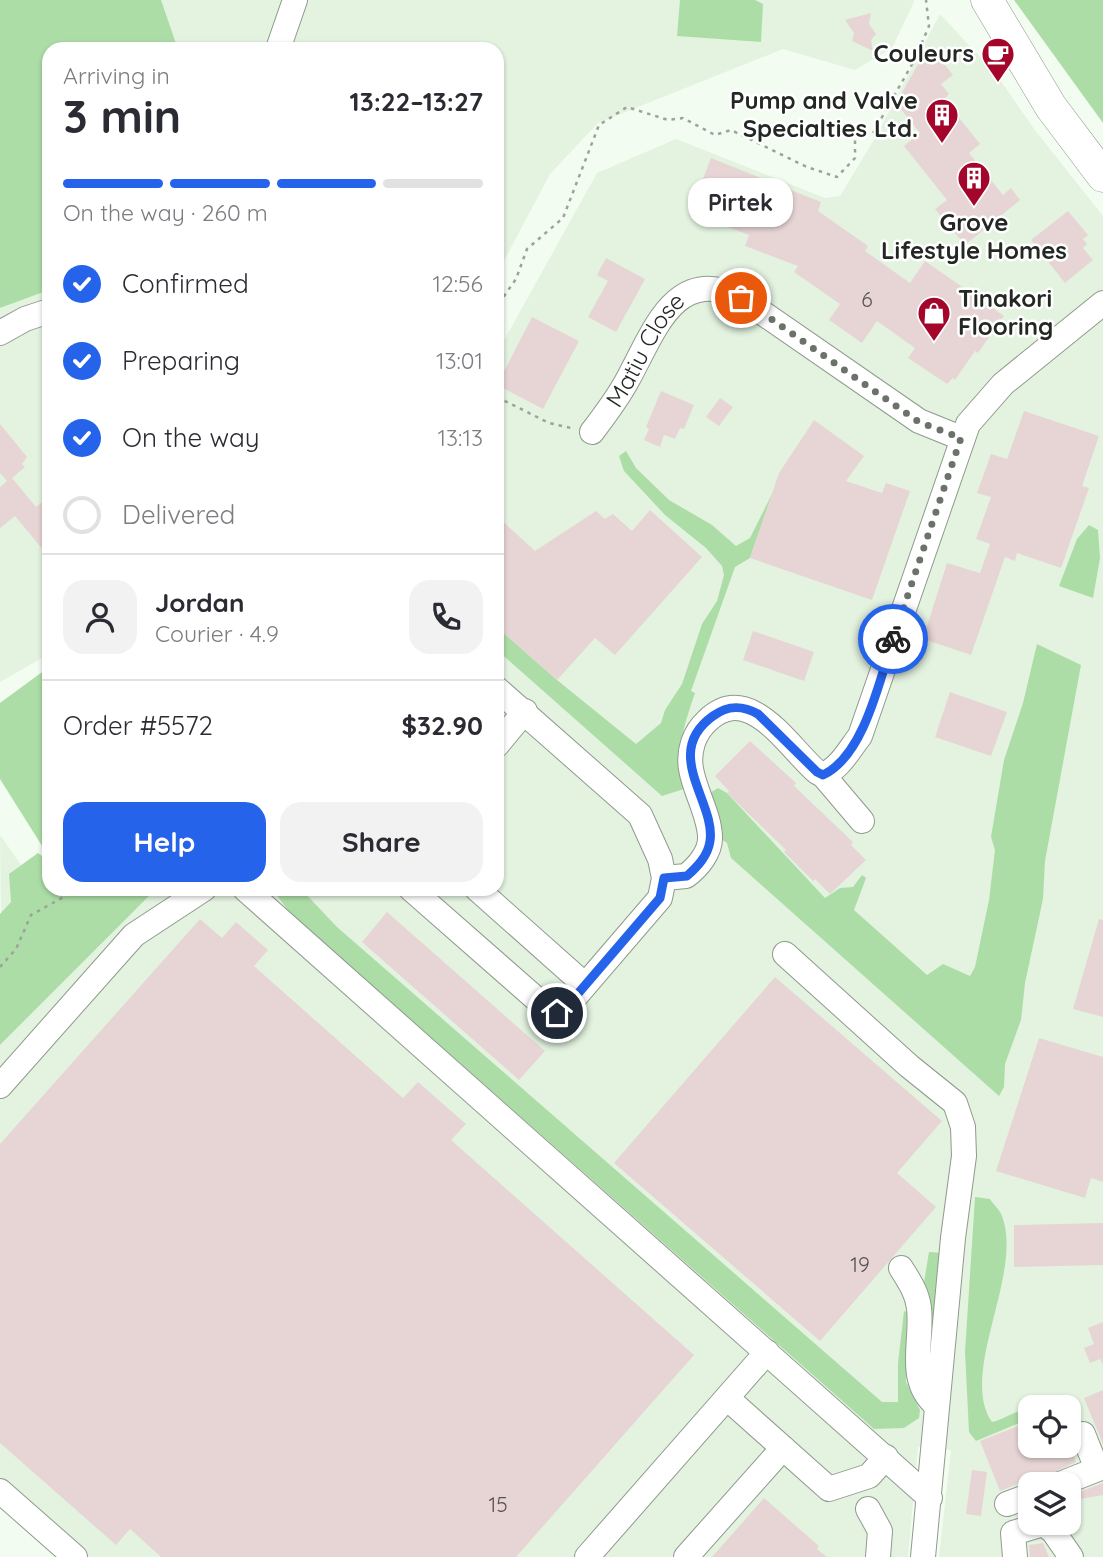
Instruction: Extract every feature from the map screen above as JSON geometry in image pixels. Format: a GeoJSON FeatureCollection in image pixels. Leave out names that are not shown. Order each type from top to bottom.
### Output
{"type":"FeatureCollection","features":[{"type":"Feature","properties":{"kind":"main road"},"geometry":{"type":"LineString","coordinates":[[987,0],[1051,107],[1103,176]]}},
{"type":"Feature","properties":{"kind":"street"},"geometry":{"type":"LineString","coordinates":[[280,42],[295,0]]}},
{"type":"Feature","properties":{"kind":"street","name":"Matiu Close"},"geometry":{"type":"LineString","coordinates":[[592,432],[620,394],[665,312],[688,292],[708,287],[741,298],[919,422],[961,438]]}},
{"type":"Feature","properties":{"kind":"street"},"geometry":{"type":"LineString","coordinates":[[823,775],[833,771],[860,736],[961,438],[976,411],[1103,303]]}},
{"type":"Feature","properties":{"kind":"street"},"geometry":{"type":"LineString","coordinates":[[0,333],[42,317]]}},
{"type":"Feature","properties":{"kind":"street"},"geometry":{"type":"LineString","coordinates":[[419,896],[550,1011],[557,1013],[563,1011],[660,898],[664,878],[660,859],[639,815],[504,694]]}},
{"type":"Feature","properties":{"kind":"street"},"geometry":{"type":"LineString","coordinates":[[664,878],[687,876],[701,862],[710,844],[709,828],[691,768],[693,743],[699,730],[722,710],[736,706],[758,714],[809,765],[823,775],[862,821]]}},
{"type":"Feature","properties":{"kind":"street"},"geometry":{"type":"LineString","coordinates":[[504,736],[525,711]]}},
{"type":"Feature","properties":{"kind":"street"},"geometry":{"type":"LineString","coordinates":[[0,1086],[134,935],[193,896]]}},
{"type":"Feature","properties":{"kind":"street"},"geometry":{"type":"LineString","coordinates":[[252,896],[886,1457],[930,1499]]}},
{"type":"Feature","properties":{"kind":"street"},"geometry":{"type":"LineString","coordinates":[[485,896],[585,985]]}},
{"type":"Feature","properties":{"kind":"street"},"geometry":{"type":"LineString","coordinates":[[785,954],[955,1103],[963,1127],[964,1156],[953,1238],[923,1557]]}},
{"type":"Feature","properties":{"kind":"street"},"geometry":{"type":"LineString","coordinates":[[901,1268],[915,1290],[919,1306],[918,1379],[923,1391],[937,1406]]}},
{"type":"Feature","properties":{"kind":"street"},"geometry":{"type":"LineString","coordinates":[[587,1557],[767,1352]]}},
{"type":"Feature","properties":{"kind":"street"},"geometry":{"type":"LineString","coordinates":[[727,1398],[829,1489],[869,1476],[886,1457]]}},
{"type":"Feature","properties":{"kind":"street"},"geometry":{"type":"LineString","coordinates":[[1081,1476],[1100,1468],[1083,1434]]}},
{"type":"Feature","properties":{"kind":"street"},"geometry":{"type":"LineString","coordinates":[[686,1557],[783,1448]]}},
{"type":"Feature","properties":{"kind":"street"},"geometry":{"type":"LineString","coordinates":[[0,1490],[75,1557]]}},
{"type":"Feature","properties":{"kind":"street"},"geometry":{"type":"LineString","coordinates":[[1007,1504],[1018,1500]]}},
{"type":"Feature","properties":{"kind":"street"},"geometry":{"type":"LineString","coordinates":[[868,1509],[880,1531],[878,1557]]}},
{"type":"Feature","properties":{"kind":"street"},"geometry":{"type":"LineString","coordinates":[[1015,1557],[1013,1533],[1043,1524],[1053,1531],[1071,1557]]}},
{"type":"Feature","properties":{"kind":"path"},"geometry":{"type":"LineString","coordinates":[[504,296],[516,279],[527,248],[563,218],[598,125],[627,107],[668,120],[683,118],[715,135],[730,130],[807,166],[838,177],[855,158],[855,129],[866,134],[873,133],[915,59],[929,26],[926,0]]}},
{"type":"Feature","properties":{"kind":"path"},"geometry":{"type":"LineString","coordinates":[[504,400],[549,423],[592,432]]}},
{"type":"Feature","properties":{"kind":"path"},"geometry":{"type":"LineString","coordinates":[[0,967],[16,949],[31,915],[65,896]]}},
{"type":"Feature","properties":{"kind":"shaded area"},"geometry":{"type":"Polygon","coordinates":[[[161,0],[914,2],[892,48],[855,70],[783,49],[598,123],[550,174],[504,261],[504,42],[176,42],[161,0]]]}},
{"type":"Feature","properties":{"kind":"shaded area"},"geometry":{"type":"Polygon","coordinates":[[[940,14],[996,74],[1034,129],[1103,216],[1103,1557],[939,1557],[951,1450],[918,1447],[908,1557],[57,1557],[0,1506],[0,1045],[149,896],[504,896],[504,340],[597,173],[676,139],[825,198],[840,196],[875,138],[940,14]]]}},
{"type":"Feature","properties":{"kind":"shaded area"},"geometry":{"type":"Polygon","coordinates":[[[42,293],[42,658],[0,682],[0,308],[42,293]]]}},
{"type":"Feature","properties":{"kind":"shaded area"},"geometry":{"type":"Polygon","coordinates":[[[0,835],[21,865],[10,874],[11,902],[1,915],[0,835]]]}},
{"type":"Feature","properties":{"kind":"green space"},"geometry":{"type":"Polygon","coordinates":[[[0,0],[161,0],[176,42],[42,42],[42,293],[0,308],[0,0]]]}},
{"type":"Feature","properties":{"kind":"green space"},"geometry":{"type":"Polygon","coordinates":[[[680,0],[755,0],[763,4],[761,42],[677,36],[680,0]]]}},
{"type":"Feature","properties":{"kind":"green space"},"geometry":{"type":"Polygon","coordinates":[[[1014,0],[1103,0],[1103,123],[1014,0]]]}},
{"type":"Feature","properties":{"kind":"green space"},"geometry":{"type":"Polygon","coordinates":[[[626,451],[636,468],[669,500],[712,525],[736,546],[750,538],[773,492],[750,558],[735,567],[691,691],[695,693],[684,730],[681,752],[684,789],[662,796],[504,656],[504,633],[636,744],[661,723],[665,710],[682,684],[702,624],[717,601],[724,575],[722,566],[706,548],[665,515],[624,471],[619,456],[626,451]]]}},
{"type":"Feature","properties":{"kind":"green space"},"geometry":{"type":"Polygon","coordinates":[[[1089,525],[1098,530],[1100,558],[1093,598],[1059,586],[1077,539],[1089,525]]]}},
{"type":"Feature","properties":{"kind":"green space"},"geometry":{"type":"Polygon","coordinates":[[[1037,644],[1081,665],[1045,861],[1043,899],[1025,983],[1021,1020],[1005,1064],[1004,1087],[999,1096],[731,858],[727,843],[721,839],[708,794],[718,788],[727,793],[825,898],[840,888],[853,887],[862,875],[866,878],[854,910],[927,975],[943,964],[970,976],[975,967],[989,900],[995,850],[991,837],[1004,760],[1023,703],[1037,644]]]}},
{"type":"Feature","properties":{"kind":"green space"},"geometry":{"type":"Polygon","coordinates":[[[42,672],[42,846],[0,779],[0,703],[42,672]]]}},
{"type":"Feature","properties":{"kind":"green space"},"geometry":{"type":"Polygon","coordinates":[[[38,853],[42,856],[42,896],[149,896],[0,1045],[0,914],[11,902],[9,874],[38,853]]]}},
{"type":"Feature","properties":{"kind":"green space"},"geometry":{"type":"Polygon","coordinates":[[[277,896],[308,896],[337,927],[882,1402],[898,1402],[898,1363],[904,1311],[907,1312],[906,1382],[920,1410],[919,1418],[904,1428],[874,1429],[290,913],[277,896]]]}},
{"type":"Feature","properties":{"kind":"green space"},"geometry":{"type":"Polygon","coordinates":[[[975,1197],[990,1199],[998,1209],[1006,1239],[1005,1266],[982,1377],[984,1401],[992,1422],[1018,1412],[1018,1423],[976,1441],[969,1432],[965,1352],[975,1197]]]}},
{"type":"Feature","properties":{"kind":"green space"},"geometry":{"type":"Polygon","coordinates":[[[929,1252],[943,1253],[932,1372],[923,1288],[929,1252]]]}},
{"type":"Feature","properties":{"kind":"building"},"geometry":{"type":"Polygon","coordinates":[[[871,13],[869,24],[876,34],[871,40],[873,51],[852,41],[854,33],[845,20],[871,13]]]}},
{"type":"Feature","properties":{"kind":"building"},"geometry":{"type":"Polygon","coordinates":[[[929,45],[953,75],[941,84],[949,94],[944,99],[980,144],[969,153],[1003,195],[1011,188],[1020,200],[965,245],[935,209],[947,200],[904,146],[920,133],[896,103],[929,45]]]}},
{"type":"Feature","properties":{"kind":"building"},"geometry":{"type":"Polygon","coordinates":[[[711,158],[821,202],[818,211],[868,246],[865,251],[910,283],[925,261],[1004,316],[978,353],[975,351],[955,380],[953,378],[947,384],[908,358],[915,348],[877,321],[862,343],[829,320],[840,304],[794,272],[798,266],[745,246],[749,235],[690,213],[711,158]]]}},
{"type":"Feature","properties":{"kind":"building"},"geometry":{"type":"Polygon","coordinates":[[[1068,211],[1088,235],[1083,239],[1087,244],[1083,248],[1093,260],[1065,283],[1031,240],[1068,211]]]}},
{"type":"Feature","properties":{"kind":"building"},"geometry":{"type":"Polygon","coordinates":[[[606,258],[645,279],[616,332],[588,317],[608,281],[597,275],[606,258]]]}},
{"type":"Feature","properties":{"kind":"building"},"geometry":{"type":"Polygon","coordinates":[[[532,317],[579,341],[543,409],[504,389],[504,371],[532,317]]]}},
{"type":"Feature","properties":{"kind":"building"},"geometry":{"type":"Polygon","coordinates":[[[661,391],[694,405],[684,429],[680,428],[675,439],[664,435],[660,447],[644,440],[649,429],[646,427],[661,391]]]}},
{"type":"Feature","properties":{"kind":"building"},"geometry":{"type":"Polygon","coordinates":[[[720,398],[733,407],[719,426],[706,417],[720,398]]]}},
{"type":"Feature","properties":{"kind":"building"},"geometry":{"type":"Polygon","coordinates":[[[1024,411],[1099,436],[1082,486],[1089,488],[1061,568],[1017,553],[1015,561],[1005,557],[971,655],[923,639],[947,563],[980,573],[990,544],[976,539],[991,497],[977,493],[991,454],[1007,459],[1024,411]]]}},
{"type":"Feature","properties":{"kind":"building"},"geometry":{"type":"Polygon","coordinates":[[[814,420],[864,456],[846,481],[882,493],[886,483],[910,491],[872,600],[750,558],[779,473],[814,420]]]}},
{"type":"Feature","properties":{"kind":"building"},"geometry":{"type":"Polygon","coordinates":[[[0,424],[27,457],[22,464],[25,467],[12,478],[36,507],[42,502],[42,549],[15,516],[0,528],[0,487],[7,481],[0,473],[0,424]]]}},
{"type":"Feature","properties":{"kind":"building"},"geometry":{"type":"Polygon","coordinates":[[[650,510],[702,557],[615,655],[595,638],[557,680],[504,633],[504,522],[535,551],[596,511],[605,519],[613,514],[632,531],[650,510]]]}},
{"type":"Feature","properties":{"kind":"building"},"geometry":{"type":"Polygon","coordinates":[[[753,631],[814,652],[804,681],[743,660],[753,631]]]}},
{"type":"Feature","properties":{"kind":"building"},"geometry":{"type":"Polygon","coordinates":[[[950,692],[1007,712],[991,756],[935,737],[950,692]]]}},
{"type":"Feature","properties":{"kind":"building"},"geometry":{"type":"Polygon","coordinates":[[[750,741],[796,783],[794,786],[853,842],[851,845],[866,860],[830,894],[784,852],[786,850],[727,793],[729,791],[715,776],[750,741]]]}},
{"type":"Feature","properties":{"kind":"building"},"geometry":{"type":"Polygon","coordinates":[[[387,912],[545,1051],[519,1080],[362,942],[387,912]]]}},
{"type":"Feature","properties":{"kind":"building"},"geometry":{"type":"Polygon","coordinates":[[[200,919],[222,938],[236,922],[268,950],[254,966],[403,1098],[418,1082],[466,1124],[451,1140],[694,1355],[516,1557],[161,1557],[130,1529],[116,1545],[0,1443],[0,1144],[200,919]]]}},
{"type":"Feature","properties":{"kind":"building"},"geometry":{"type":"Polygon","coordinates":[[[1099,919],[1103,920],[1103,1017],[1073,1009],[1099,919]]]}},
{"type":"Feature","properties":{"kind":"building"},"geometry":{"type":"Polygon","coordinates":[[[775,977],[942,1121],[897,1173],[936,1207],[820,1341],[614,1163],[775,977]]]}},
{"type":"Feature","properties":{"kind":"building"},"geometry":{"type":"Polygon","coordinates":[[[1039,1038],[1103,1057],[1103,1182],[1091,1178],[1085,1198],[996,1171],[1039,1038]]]}},
{"type":"Feature","properties":{"kind":"building"},"geometry":{"type":"Polygon","coordinates":[[[1103,1223],[1103,1265],[1014,1267],[1014,1225],[1103,1223]]]}},
{"type":"Feature","properties":{"kind":"building"},"geometry":{"type":"Polygon","coordinates":[[[1103,1322],[1103,1365],[1100,1359],[1090,1363],[1084,1348],[1094,1344],[1088,1328],[1103,1322]]]}},
{"type":"Feature","properties":{"kind":"building"},"geometry":{"type":"Polygon","coordinates":[[[1103,1390],[1103,1444],[1084,1398],[1103,1390]]]}},
{"type":"Feature","properties":{"kind":"building"},"geometry":{"type":"Polygon","coordinates":[[[1018,1426],[1018,1458],[1074,1458],[1076,1462],[1054,1472],[1018,1472],[1018,1484],[1000,1491],[980,1441],[1018,1426]]]}},
{"type":"Feature","properties":{"kind":"building"},"geometry":{"type":"Polygon","coordinates":[[[972,1470],[987,1472],[981,1516],[966,1514],[972,1470]]]}},
{"type":"Feature","properties":{"kind":"building"},"geometry":{"type":"Polygon","coordinates":[[[1103,1483],[1103,1495],[1081,1499],[1081,1491],[1103,1483]]]}},
{"type":"Feature","properties":{"kind":"building"},"geometry":{"type":"Polygon","coordinates":[[[764,1498],[819,1546],[817,1549],[827,1557],[712,1557],[764,1498]]]}},
{"type":"Feature","properties":{"kind":"building"},"geometry":{"type":"Polygon","coordinates":[[[1043,1543],[1049,1557],[1030,1557],[1029,1545],[1043,1543]]]}},
{"type":"Feature","properties":{"kind":"way so far"},"geometry":{"type":"LineString","coordinates":[[741,298],[919,422],[961,438],[893,639]]}},
{"type":"Feature","properties":{"kind":"place","name":"Couleurs"},"geometry":{"type":"Point","coordinates":[998,84]}},
{"type":"Feature","properties":{"kind":"place","name":"Pump and Valve Specialties Ltd."},"geometry":{"type":"Point","coordinates":[942,145]}},
{"type":"Feature","properties":{"kind":"place","name":"Grove Lifestyle Homes"},"geometry":{"type":"Point","coordinates":[974,208]}},
{"type":"Feature","properties":{"kind":"place","name":"Pirtek"},"geometry":{"type":"Point","coordinates":[741,298]}},
{"type":"Feature","properties":{"kind":"place","name":"Tinakori Flooring"},"geometry":{"type":"Point","coordinates":[934,343]}},
{"type":"Feature","properties":{"kind":"route"},"geometry":{"type":"LineString","coordinates":[[557,1013],[563,1011],[660,898],[664,878],[687,876],[705,855],[710,844],[709,828],[691,768],[693,743],[699,730],[722,710],[736,706],[748,708],[758,714],[817,772],[823,775],[833,771],[860,736],[893,639]]}}]}
